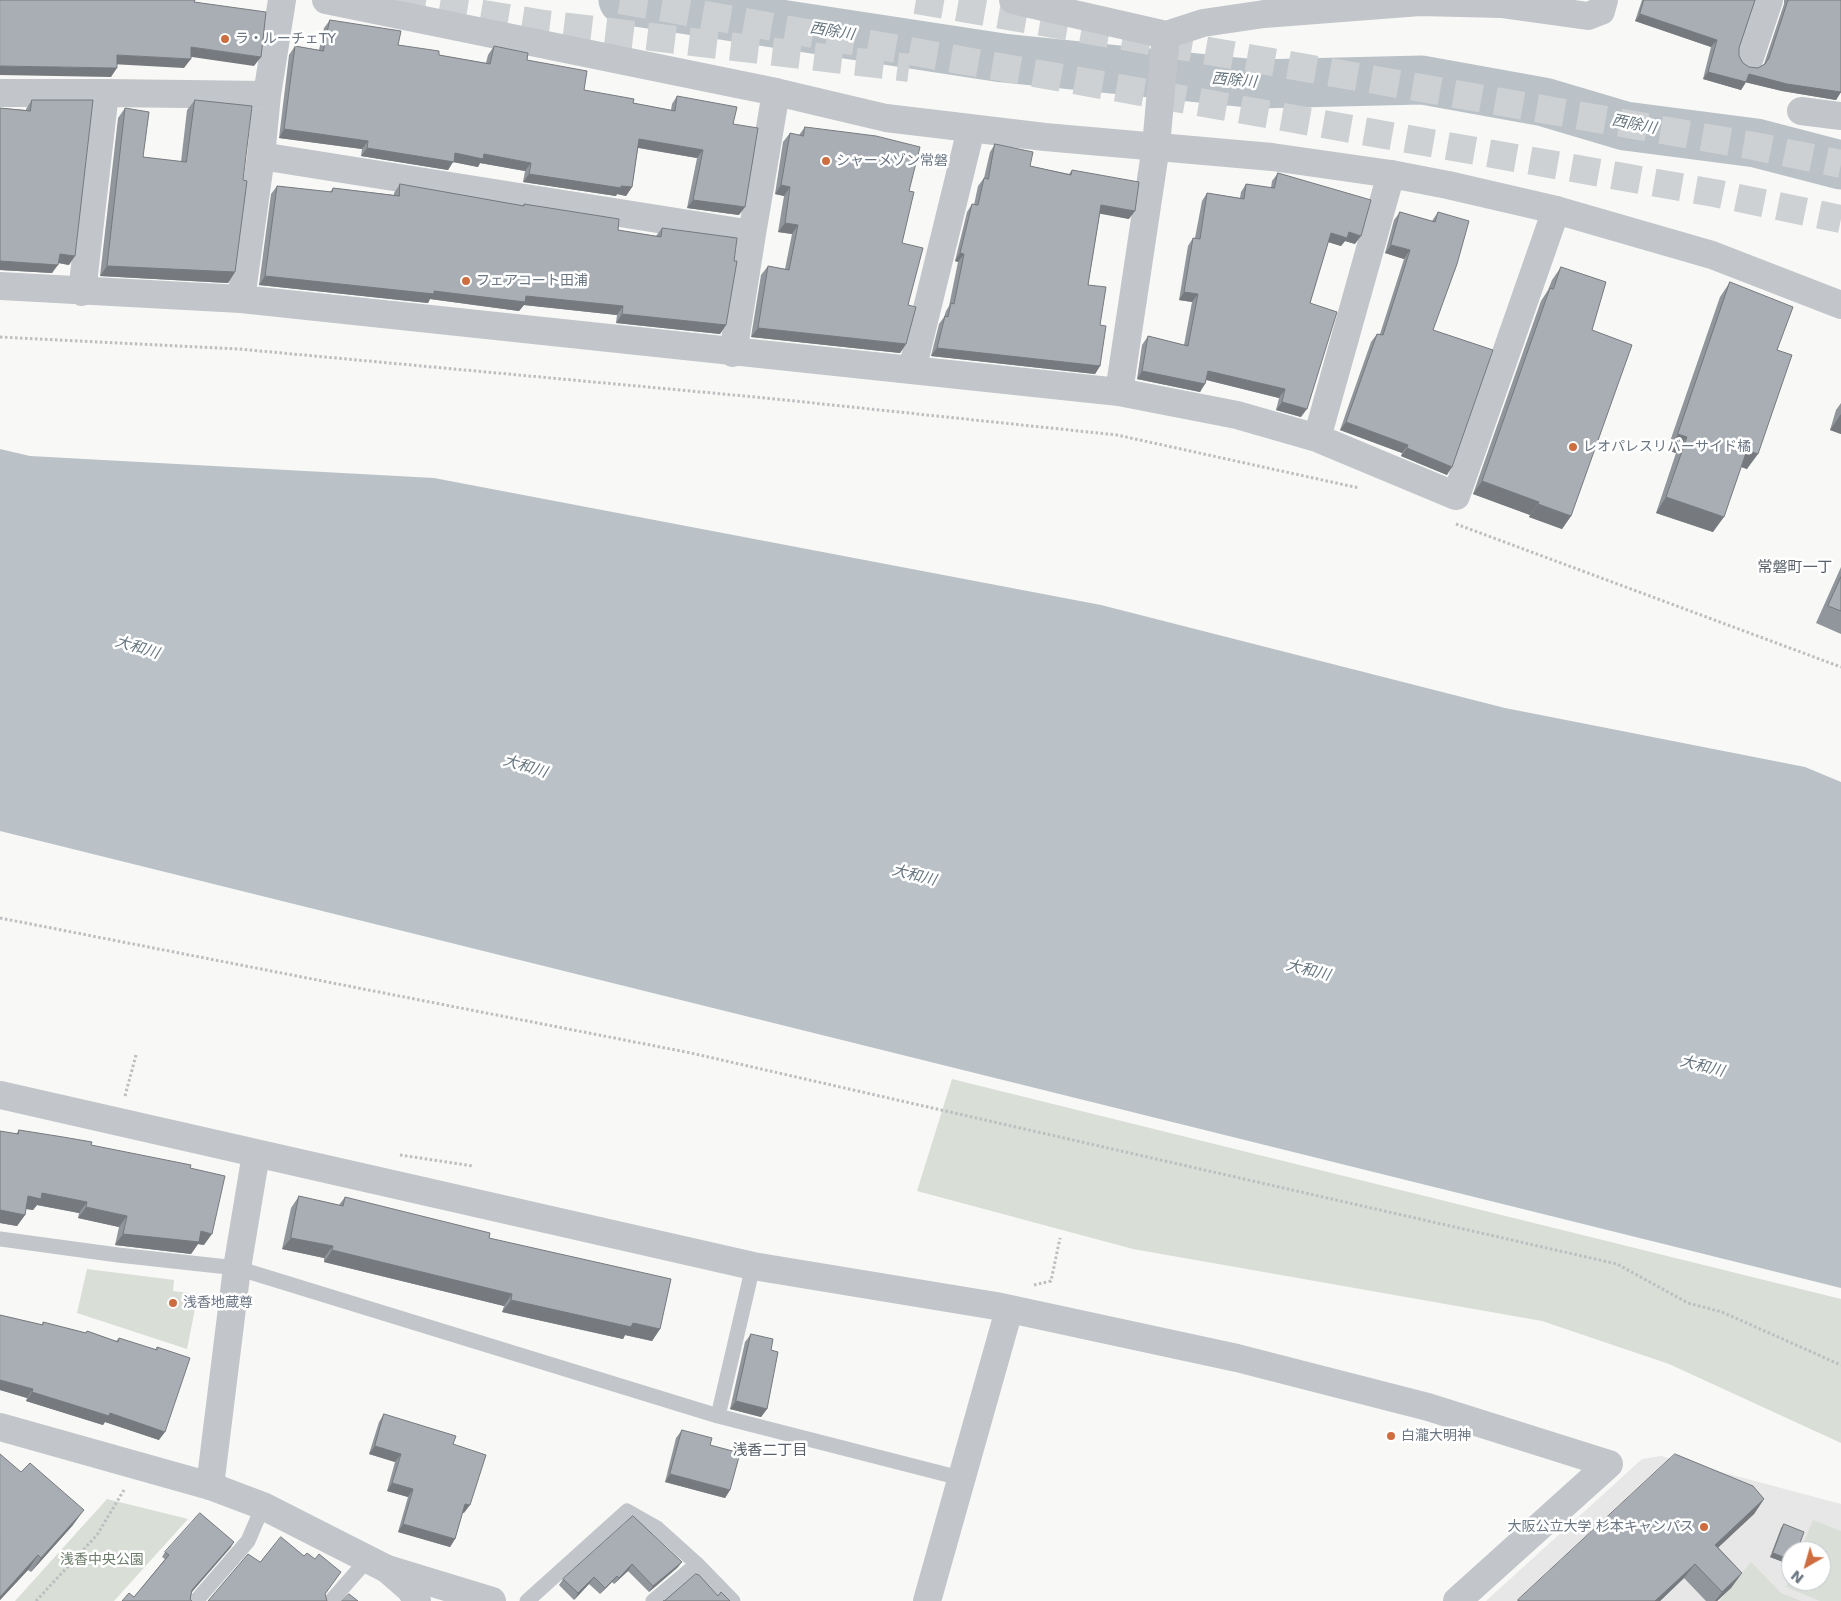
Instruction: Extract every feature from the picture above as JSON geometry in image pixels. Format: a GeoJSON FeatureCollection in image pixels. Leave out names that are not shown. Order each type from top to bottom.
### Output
{"type":"FeatureCollection","features":[{"type":"Feature","properties":{"kind":"street"},"geometry":{"type":"LineString","coordinates":[[242,299],[267,95],[282,0]]}},
{"type":"Feature","properties":{"kind":"street"},"geometry":{"type":"LineString","coordinates":[[326,0],[776,92],[886,118],[971,129],[1272,157],[1391,174],[1556,210],[1712,255],[1841,305]]}},
{"type":"Feature","properties":{"kind":"street"},"geometry":{"type":"LineString","coordinates":[[1013,0],[1166,35],[1203,23],[1336,4],[1420,2],[1501,4],[1588,16],[1601,11],[1604,0]]}},
{"type":"Feature","properties":{"kind":"street"},"geometry":{"type":"LineString","coordinates":[[1749,60],[1770,0]]}},
{"type":"Feature","properties":{"kind":"street"},"geometry":{"type":"LineString","coordinates":[[1118,392],[1156,146],[1166,35]]}},
{"type":"Feature","properties":{"kind":"street"},"geometry":{"type":"LineString","coordinates":[[733,353],[776,92]]}},
{"type":"Feature","properties":{"kind":"street"},"geometry":{"type":"LineString","coordinates":[[0,93],[267,95]]}},
{"type":"Feature","properties":{"kind":"street"},"geometry":{"type":"LineString","coordinates":[[82,292],[104,93]]}},
{"type":"Feature","properties":{"kind":"street"},"geometry":{"type":"LineString","coordinates":[[1801,111],[1841,116]]}},
{"type":"Feature","properties":{"kind":"street"},"geometry":{"type":"LineString","coordinates":[[912,370],[971,129]]}},
{"type":"Feature","properties":{"kind":"street"},"geometry":{"type":"LineString","coordinates":[[261,156],[752,234]]}},
{"type":"Feature","properties":{"kind":"street"},"geometry":{"type":"LineString","coordinates":[[1317,438],[1391,174]]}},
{"type":"Feature","properties":{"kind":"street"},"geometry":{"type":"LineString","coordinates":[[0,286],[82,292],[242,299],[733,353],[1118,392],[1237,415],[1317,438],[1456,496],[1556,210]]}},
{"type":"Feature","properties":{"kind":"street"},"geometry":{"type":"LineString","coordinates":[[0,1095],[753,1266],[996,1306],[1256,1363],[1428,1407],[1609,1464],[1457,1601]]}},
{"type":"Feature","properties":{"kind":"street"},"geometry":{"type":"LineString","coordinates":[[210,1486],[237,1268],[256,1154]]}},
{"type":"Feature","properties":{"kind":"street"},"geometry":{"type":"LineString","coordinates":[[927,1601],[1008,1310]]}},
{"type":"Feature","properties":{"kind":"street"},"geometry":{"type":"LineString","coordinates":[[0,1427],[210,1486],[263,1506],[378,1564],[492,1601]]}},
{"type":"Feature","properties":{"kind":"street"},"geometry":{"type":"LineString","coordinates":[[378,1564],[410,1590],[417,1601]]}},
{"type":"Feature","properties":{"kind":"lane"},"geometry":{"type":"LineString","coordinates":[[0,1239],[118,1255],[237,1268],[718,1416],[960,1478]]}},
{"type":"Feature","properties":{"kind":"lane"},"geometry":{"type":"LineString","coordinates":[[718,1416],[753,1266]]}},
{"type":"Feature","properties":{"kind":"lane"},"geometry":{"type":"LineString","coordinates":[[196,1601],[248,1541],[263,1506]]}},
{"type":"Feature","properties":{"kind":"lane"},"geometry":{"type":"LineString","coordinates":[[527,1601],[626,1511],[657,1528],[697,1564],[733,1601]]}},
{"type":"Feature","properties":{"kind":"lane"},"geometry":{"type":"LineString","coordinates":[[331,1601],[378,1564]]}},
{"type":"Feature","properties":{"kind":"lane"},"geometry":{"type":"LineString","coordinates":[[653,1601],[697,1564]]}},
{"type":"Feature","properties":{"kind":"path"},"geometry":{"type":"LineString","coordinates":[[0,337],[239,349],[766,398],[1117,435],[1368,491]]}},
{"type":"Feature","properties":{"kind":"path"},"geometry":{"type":"LineString","coordinates":[[1451,522],[1841,667]]}},
{"type":"Feature","properties":{"kind":"path"},"geometry":{"type":"LineString","coordinates":[[0,918],[691,1053],[1616,1264],[1688,1303],[1722,1312],[1841,1365]]}},
{"type":"Feature","properties":{"kind":"path"},"geometry":{"type":"LineString","coordinates":[[125,1099],[136,1055]]}},
{"type":"Feature","properties":{"kind":"path"},"geometry":{"type":"LineString","coordinates":[[1051,1281],[1060,1238]]}},
{"type":"Feature","properties":{"kind":"path"},"geometry":{"type":"LineString","coordinates":[[36,1601],[98,1535],[138,1466]]}},
{"type":"Feature","properties":{"kind":"shaded area","name":"大阪公立大学 杉本キャンパス"},"geometry":{"type":"Polygon","coordinates":[[[1661,1456],[1841,1504],[1841,1601],[1486,1601],[1642,1459],[1661,1456]]]}},
{"type":"Feature","properties":{"kind":"green space"},"geometry":{"type":"Polygon","coordinates":[[[952,1079],[1841,1299],[1841,1443],[1669,1364],[1542,1321],[1133,1249],[917,1191],[952,1079]]]}},
{"type":"Feature","properties":{"kind":"green space"},"geometry":{"type":"Polygon","coordinates":[[[87,1269],[174,1280],[173,1291],[198,1294],[187,1349],[77,1313],[87,1269]]]}},
{"type":"Feature","properties":{"kind":"green space","name":"浅香中央公園"},"geometry":{"type":"Polygon","coordinates":[[[107,1499],[188,1519],[114,1601],[15,1601],[107,1499]]]}},
{"type":"Feature","properties":{"kind":"green space"},"geometry":{"type":"Polygon","coordinates":[[[1813,1520],[1841,1531],[1841,1601],[1820,1601],[1796,1591],[1831,1591],[1831,1541],[1804,1541],[1813,1520]]]}},
{"type":"Feature","properties":{"kind":"green space"},"geometry":{"type":"Polygon","coordinates":[[[1751,1562],[1781,1593],[1801,1601],[1720,1601],[1751,1562]]]}},
{"type":"Feature","properties":{"kind":"water","name":"大和川"},"geometry":{"type":"Polygon","coordinates":[[[0,449],[30,456],[434,478],[1101,605],[1505,708],[1805,767],[1841,782],[1841,1288],[0,831],[0,449]]]}},
{"type":"Feature","properties":{"kind":"building"},"geometry":{"type":"Polygon","coordinates":[[[0,0],[195,0],[194,2],[266,12],[261,57],[191,47],[191,59],[117,55],[117,68],[0,66],[0,0]]]}},
{"type":"Feature","properties":{"kind":"building"},"geometry":{"type":"Polygon","coordinates":[[[1644,0],[1755,0],[1739,48],[1739,56],[1743,63],[1749,67],[1758,68],[1765,64],[1769,58],[1788,0],[1841,0],[1841,92],[1787,84],[1749,74],[1746,82],[1708,72],[1717,40],[1640,14],[1644,0]]]}},
{"type":"Feature","properties":{"kind":"building"},"geometry":{"type":"Polygon","coordinates":[[[330,20],[401,31],[398,45],[439,51],[439,55],[490,64],[494,46],[528,53],[527,60],[587,71],[584,90],[634,99],[633,103],[675,111],[677,96],[737,107],[733,124],[758,128],[745,207],[693,200],[703,150],[639,139],[632,187],[621,186],[621,188],[529,174],[531,163],[484,154],[483,159],[455,153],[454,162],[367,148],[368,141],[284,129],[295,46],[323,51],[330,20]]]}},
{"type":"Feature","properties":{"kind":"building"},"geometry":{"type":"Polygon","coordinates":[[[32,100],[93,100],[75,256],[60,254],[58,265],[0,261],[0,108],[30,111],[32,100]]]}},
{"type":"Feature","properties":{"kind":"building"},"geometry":{"type":"Polygon","coordinates":[[[195,100],[252,106],[243,180],[247,181],[235,272],[107,266],[125,108],[149,112],[143,157],[186,162],[195,100]]]}},
{"type":"Feature","properties":{"kind":"building"},"geometry":{"type":"Polygon","coordinates":[[[805,127],[876,136],[920,147],[909,191],[914,192],[902,243],[923,248],[908,305],[916,307],[906,344],[758,328],[768,266],[789,270],[798,225],[785,223],[790,187],[781,185],[790,133],[803,136],[805,127]]]}},
{"type":"Feature","properties":{"kind":"building"},"geometry":{"type":"Polygon","coordinates":[[[995,144],[1033,152],[1030,166],[1071,175],[1072,170],[1139,182],[1135,211],[1101,205],[1088,285],[1106,287],[1100,325],[1106,326],[1100,366],[937,348],[945,316],[948,317],[951,303],[954,304],[964,254],[960,253],[972,204],[978,205],[984,178],[988,179],[995,144]]]}},
{"type":"Feature","properties":{"kind":"building"},"geometry":{"type":"Polygon","coordinates":[[[1278,173],[1371,200],[1361,236],[1349,232],[1347,238],[1331,233],[1310,303],[1337,312],[1307,409],[1282,402],[1285,389],[1208,371],[1205,384],[1142,371],[1148,336],[1188,346],[1198,294],[1184,292],[1193,238],[1200,239],[1207,193],[1244,199],[1246,184],[1274,188],[1278,173]]]}},
{"type":"Feature","properties":{"kind":"building"},"geometry":{"type":"Polygon","coordinates":[[[400,184],[524,206],[524,204],[619,219],[618,230],[661,237],[662,228],[737,238],[734,261],[737,261],[726,325],[622,314],[623,306],[526,296],[525,302],[434,291],[434,294],[265,276],[277,186],[332,192],[333,188],[399,196],[400,184]]]}},
{"type":"Feature","properties":{"kind":"building"},"geometry":{"type":"Polygon","coordinates":[[[1400,212],[1435,222],[1438,212],[1469,221],[1457,264],[1433,330],[1493,350],[1452,467],[1407,448],[1408,445],[1346,422],[1377,334],[1383,335],[1410,250],[1391,245],[1400,212]]]}},
{"type":"Feature","properties":{"kind":"building"},"geometry":{"type":"Polygon","coordinates":[[[1561,267],[1606,282],[1592,330],[1632,345],[1571,516],[1482,481],[1550,288],[1553,289],[1561,267]]]}},
{"type":"Feature","properties":{"kind":"building"},"geometry":{"type":"Polygon","coordinates":[[[1730,282],[1793,307],[1777,350],[1792,355],[1758,454],[1747,450],[1724,517],[1666,497],[1687,437],[1678,434],[1730,282]]]}},
{"type":"Feature","properties":{"kind":"building"},"geometry":{"type":"Polygon","coordinates":[[[1841,577],[1841,611],[1828,606],[1841,577]]]}},
{"type":"Feature","properties":{"kind":"building"},"geometry":{"type":"Polygon","coordinates":[[[19,1130],[92,1142],[91,1145],[191,1165],[190,1168],[225,1176],[212,1234],[201,1231],[199,1242],[123,1234],[127,1216],[86,1207],[87,1202],[42,1193],[41,1199],[28,1196],[25,1215],[0,1210],[0,1131],[18,1134],[19,1130]]]}},
{"type":"Feature","properties":{"kind":"building"},"geometry":{"type":"Polygon","coordinates":[[[299,1196],[343,1206],[345,1197],[490,1233],[489,1238],[671,1279],[660,1329],[633,1323],[631,1327],[511,1300],[512,1294],[332,1250],[333,1246],[291,1238],[299,1196]]]}},
{"type":"Feature","properties":{"kind":"building"},"geometry":{"type":"Polygon","coordinates":[[[0,1315],[43,1325],[43,1322],[86,1333],[87,1331],[118,1342],[119,1338],[157,1350],[157,1347],[190,1358],[165,1432],[110,1413],[109,1416],[32,1392],[33,1389],[0,1380],[0,1315]]]}},
{"type":"Feature","properties":{"kind":"building"},"geometry":{"type":"Polygon","coordinates":[[[751,1334],[773,1339],[771,1350],[778,1352],[767,1409],[736,1401],[751,1334]]]}},
{"type":"Feature","properties":{"kind":"building"},"geometry":{"type":"Polygon","coordinates":[[[384,1414],[456,1436],[453,1444],[486,1455],[470,1505],[465,1504],[455,1539],[403,1524],[413,1489],[392,1483],[401,1454],[375,1446],[384,1414]]]}},
{"type":"Feature","properties":{"kind":"building"},"geometry":{"type":"Polygon","coordinates":[[[682,1430],[712,1438],[710,1445],[740,1453],[730,1490],[670,1474],[682,1430]]]}},
{"type":"Feature","properties":{"kind":"building"},"geometry":{"type":"Polygon","coordinates":[[[0,1454],[21,1472],[30,1463],[84,1510],[41,1558],[38,1555],[0,1597],[0,1454]]]}},
{"type":"Feature","properties":{"kind":"building"},"geometry":{"type":"Polygon","coordinates":[[[1675,1454],[1753,1486],[1764,1499],[1715,1545],[1742,1573],[1722,1592],[1695,1564],[1655,1601],[1518,1600],[1675,1454]]]}},
{"type":"Feature","properties":{"kind":"building"},"geometry":{"type":"Polygon","coordinates":[[[200,1513],[234,1542],[192,1590],[190,1599],[192,1601],[122,1601],[129,1593],[134,1597],[169,1555],[165,1552],[200,1513]]]}},
{"type":"Feature","properties":{"kind":"building"},"geometry":{"type":"Polygon","coordinates":[[[633,1516],[682,1562],[653,1586],[632,1564],[619,1578],[617,1576],[605,1588],[594,1577],[578,1593],[563,1579],[633,1516]]]}},
{"type":"Feature","properties":{"kind":"building"},"geometry":{"type":"Polygon","coordinates":[[[1784,1524],[1804,1532],[1801,1541],[1781,1541],[1781,1556],[1773,1553],[1784,1524]]]}},
{"type":"Feature","properties":{"kind":"building"},"geometry":{"type":"Polygon","coordinates":[[[281,1537],[304,1556],[307,1553],[315,1559],[319,1554],[341,1572],[325,1594],[327,1601],[208,1601],[248,1554],[260,1562],[281,1537]]]}},
{"type":"Feature","properties":{"kind":"building"},"geometry":{"type":"Polygon","coordinates":[[[696,1574],[718,1596],[721,1592],[730,1601],[664,1601],[696,1574]]]}},
{"type":"Feature","properties":{"kind":"building"},"geometry":{"type":"Polygon","coordinates":[[[349,1594],[358,1601],[342,1601],[349,1594]]]}},
{"type":"Feature","properties":{"kind":"waterway","name":"西除川"},"geometry":{"type":"LineString","coordinates":[[623,0],[1003,58],[1257,84],[1422,80],[1544,102],[1625,126],[1756,143],[1841,165]]}},
{"type":"Feature","properties":{"kind":"tunnel"},"geometry":{"type":"LineString","coordinates":[[398,0],[544,24],[909,68]]}},
{"type":"Feature","properties":{"kind":"tunnel"},"geometry":{"type":"LineString","coordinates":[[620,0],[1714,193],[1841,219]]}},
{"type":"Feature","properties":{"kind":"tunnel"},"geometry":{"type":"LineString","coordinates":[[916,0],[1754,146],[1841,164]]}},
{"type":"Feature","properties":{"kind":"place","name":"ラ・ルーチェTY"},"geometry":{"type":"Point","coordinates":[225,39]}},
{"type":"Feature","properties":{"kind":"place","name":"シャーメゾン常磐"},"geometry":{"type":"Point","coordinates":[826,161]}},
{"type":"Feature","properties":{"kind":"place","name":"フェアコート田浦"},"geometry":{"type":"Point","coordinates":[466,281]}},
{"type":"Feature","properties":{"kind":"place","name":"レオパレスリバーサイド橘"},"geometry":{"type":"Point","coordinates":[1573,447]}},
{"type":"Feature","properties":{"kind":"place","name":"浅香地蔵尊"},"geometry":{"type":"Point","coordinates":[173,1303]}},
{"type":"Feature","properties":{"kind":"place","name":"白瀧大明神"},"geometry":{"type":"Point","coordinates":[1391,1436]}},
{"type":"Feature","properties":{"kind":"place","name":"大阪公立大学 杉本キャンパス"},"geometry":{"type":"Point","coordinates":[1704,1527]}},
{"type":"Feature","properties":{"kind":"district","name":"常磐町一丁"},"geometry":{"type":"Point","coordinates":[1795,568]}},
{"type":"Feature","properties":{"kind":"district","name":"浅香二丁目"},"geometry":{"type":"Point","coordinates":[770,1451]}}]}
